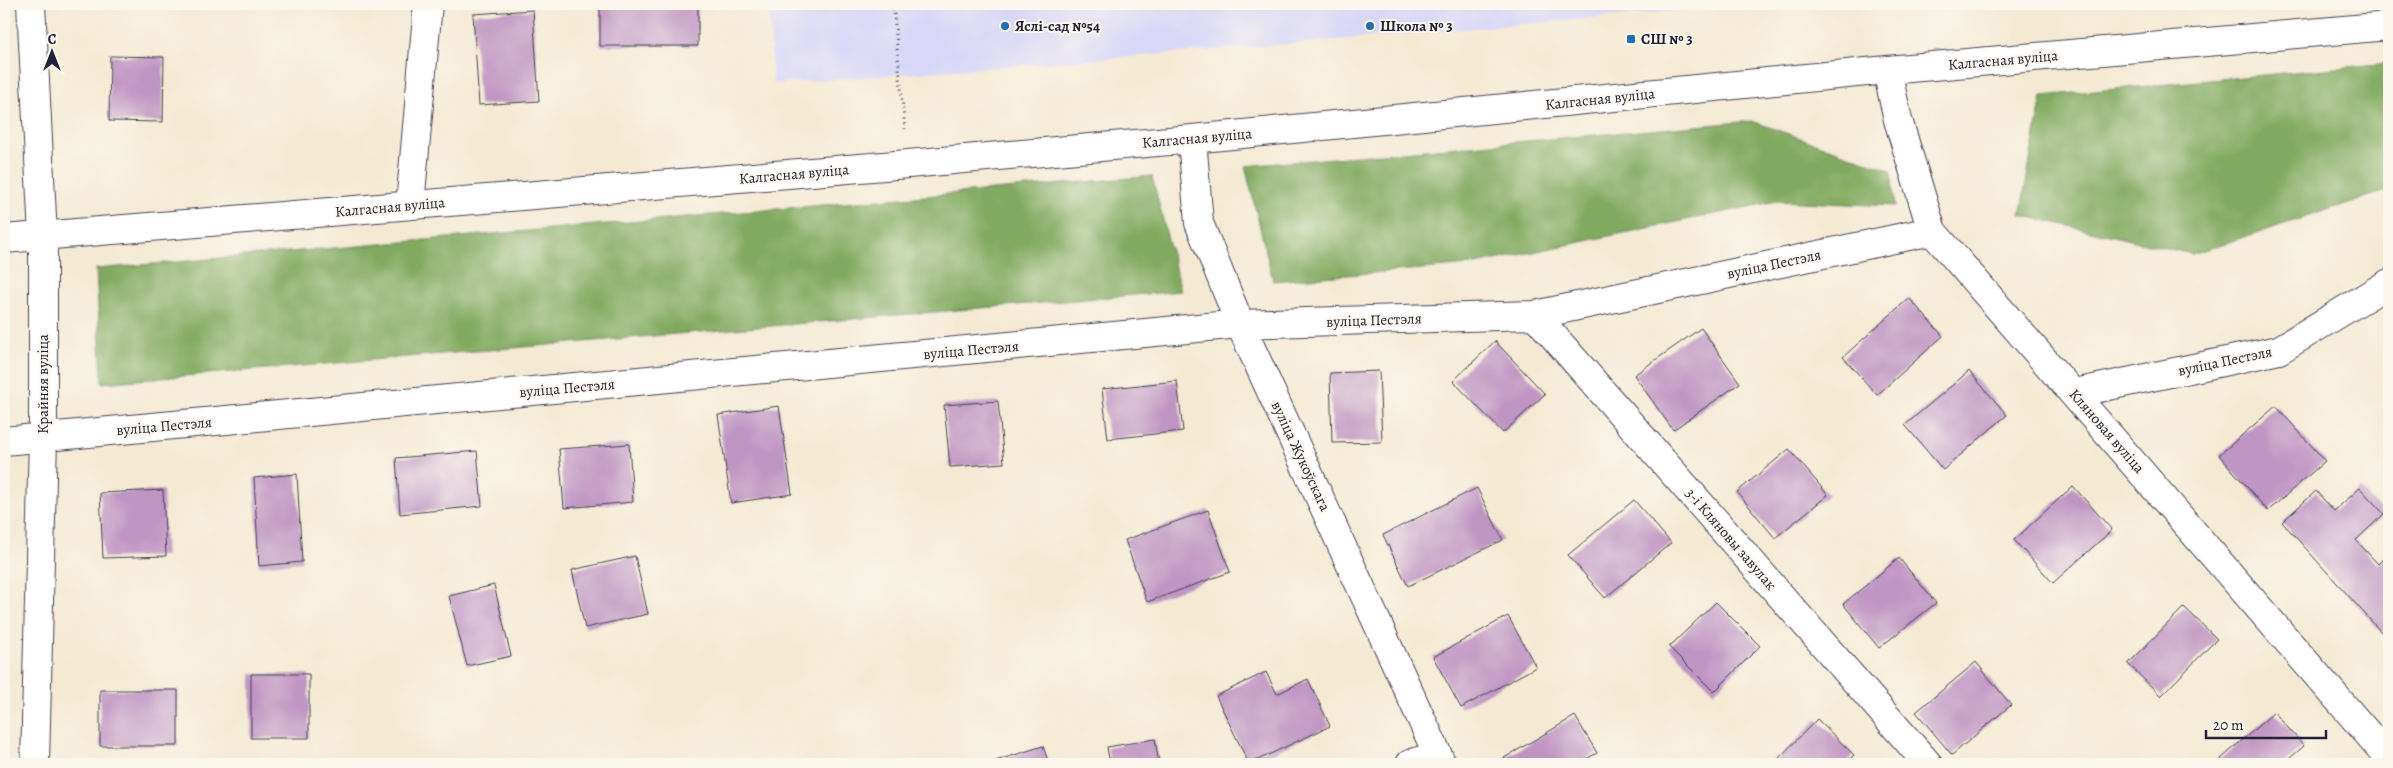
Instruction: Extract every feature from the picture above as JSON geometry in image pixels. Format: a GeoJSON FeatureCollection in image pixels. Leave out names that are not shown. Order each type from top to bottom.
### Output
{"type":"FeatureCollection","features":[{"type":"Feature","properties":{"kind":"street","name":"Крайняя вуліца"},"geometry":{"type":"LineString","coordinates":[[31,4],[43,236],[43,438],[35,764]]}},
{"type":"Feature","properties":{"kind":"street"},"geometry":{"type":"LineString","coordinates":[[410,205],[428,4]]}},
{"type":"Feature","properties":{"kind":"street","name":"Калгасная вуліца"},"geometry":{"type":"LineString","coordinates":[[4,239],[1192,139],[1887,70],[2389,26]]}},
{"type":"Feature","properties":{"kind":"street","name":"Кляновая вуліца"},"geometry":{"type":"LineString","coordinates":[[1887,70],[1898,120],[1932,231],[2389,758]]}},
{"type":"Feature","properties":{"kind":"street","name":"вуліца Жукоўскага"},"geometry":{"type":"LineString","coordinates":[[1192,139],[1199,222],[1240,324],[1440,760]]}},
{"type":"Feature","properties":{"kind":"street","name":"вуліца Пестэля"},"geometry":{"type":"LineString","coordinates":[[4,441],[1240,324],[1535,315],[1932,231]]}},
{"type":"Feature","properties":{"kind":"street","name":"вуліца Пестэля"},"geometry":{"type":"LineString","coordinates":[[2074,393],[2278,350],[2389,283]]}},
{"type":"Feature","properties":{"kind":"street","name":"3-і Кляновы завулак"},"geometry":{"type":"LineString","coordinates":[[1535,315],[1928,764]]}},
{"type":"Feature","properties":{"kind":"street"},"geometry":{"type":"LineString","coordinates":[[1410,764],[1440,760]]}},
{"type":"Feature","properties":{"kind":"path"},"geometry":{"type":"LineString","coordinates":[[893,4],[908,164]]}},
{"type":"Feature","properties":{"kind":"shaded area","name":"Яслі-сад №54"},"geometry":{"type":"Polygon","coordinates":[[[769,4],[1757,4],[1243,48],[773,84],[769,4]]]}},
{"type":"Feature","properties":{"kind":"green space"},"geometry":{"type":"Polygon","coordinates":[[[2389,63],[2389,190],[2192,254],[2020,215],[2042,96],[2389,63]]]}},
{"type":"Feature","properties":{"kind":"green space"},"geometry":{"type":"Polygon","coordinates":[[[1752,121],[1891,170],[1895,206],[1777,201],[1471,265],[1273,281],[1245,166],[1752,121]]]}},
{"type":"Feature","properties":{"kind":"green space"},"geometry":{"type":"Polygon","coordinates":[[[1152,176],[1181,291],[102,383],[96,269],[1152,176]]]}},
{"type":"Feature","properties":{"kind":"building"},"geometry":{"type":"Polygon","coordinates":[[[600,4],[698,4],[698,46],[600,46],[600,4]]]}},
{"type":"Feature","properties":{"kind":"building"},"geometry":{"type":"Polygon","coordinates":[[[533,10],[539,101],[479,105],[473,14],[533,10]]]}},
{"type":"Feature","properties":{"kind":"building"},"geometry":{"type":"Polygon","coordinates":[[[110,56],[164,57],[163,122],[109,121],[110,56]]]}},
{"type":"Feature","properties":{"kind":"building"},"geometry":{"type":"Polygon","coordinates":[[[1909,298],[1943,336],[1877,395],[1843,357],[1909,298]]]}},
{"type":"Feature","properties":{"kind":"building"},"geometry":{"type":"Polygon","coordinates":[[[1701,328],[1740,383],[1673,430],[1634,375],[1701,328]]]}},
{"type":"Feature","properties":{"kind":"building"},"geometry":{"type":"Polygon","coordinates":[[[1495,341],[1545,394],[1503,433],[1453,381],[1495,341]]]}},
{"type":"Feature","properties":{"kind":"building"},"geometry":{"type":"Polygon","coordinates":[[[1379,371],[1382,442],[1332,443],[1330,373],[1379,371]]]}},
{"type":"Feature","properties":{"kind":"building"},"geometry":{"type":"Polygon","coordinates":[[[1969,371],[2007,415],[1943,470],[1905,425],[1969,371]]]}},
{"type":"Feature","properties":{"kind":"building"},"geometry":{"type":"Polygon","coordinates":[[[1177,381],[1183,431],[1108,439],[1102,389],[1177,381]]]}},
{"type":"Feature","properties":{"kind":"building"},"geometry":{"type":"Polygon","coordinates":[[[998,401],[1004,463],[950,467],[944,405],[998,401]]]}},
{"type":"Feature","properties":{"kind":"building"},"geometry":{"type":"Polygon","coordinates":[[[779,406],[792,494],[731,503],[718,415],[779,406]]]}},
{"type":"Feature","properties":{"kind":"building"},"geometry":{"type":"Polygon","coordinates":[[[2276,406],[2325,461],[2268,511],[2219,455],[2276,406]]]}},
{"type":"Feature","properties":{"kind":"building"},"geometry":{"type":"Polygon","coordinates":[[[629,444],[633,502],[564,508],[559,449],[629,444]]]}},
{"type":"Feature","properties":{"kind":"building"},"geometry":{"type":"Polygon","coordinates":[[[1789,449],[1828,495],[1775,538],[1737,492],[1789,449]]]}},
{"type":"Feature","properties":{"kind":"building"},"geometry":{"type":"Polygon","coordinates":[[[477,451],[482,506],[400,514],[396,458],[477,451]]]}},
{"type":"Feature","properties":{"kind":"building"},"geometry":{"type":"Polygon","coordinates":[[[297,474],[302,562],[259,566],[254,478],[297,474]]]}},
{"type":"Feature","properties":{"kind":"building"},"geometry":{"type":"Polygon","coordinates":[[[2073,486],[2112,530],[2053,583],[2014,540],[2073,486]]]}},
{"type":"Feature","properties":{"kind":"building"},"geometry":{"type":"Polygon","coordinates":[[[1477,488],[1503,540],[1408,586],[1383,535],[1477,488]]]}},
{"type":"Feature","properties":{"kind":"building"},"geometry":{"type":"Polygon","coordinates":[[[2360,488],[2384,514],[2356,540],[2378,564],[2389,553],[2389,626],[2382,633],[2282,522],[2316,491],[2334,511],[2360,488]]]}},
{"type":"Feature","properties":{"kind":"building"},"geometry":{"type":"Polygon","coordinates":[[[163,490],[166,556],[103,558],[100,493],[163,490]]]}},
{"type":"Feature","properties":{"kind":"building"},"geometry":{"type":"Polygon","coordinates":[[[1634,500],[1671,543],[1605,598],[1568,555],[1634,500]]]}},
{"type":"Feature","properties":{"kind":"building"},"geometry":{"type":"Polygon","coordinates":[[[1208,510],[1230,572],[1147,602],[1125,540],[1208,510]]]}},
{"type":"Feature","properties":{"kind":"building"},"geometry":{"type":"Polygon","coordinates":[[[635,556],[648,614],[585,628],[572,570],[635,556]]]}},
{"type":"Feature","properties":{"kind":"building"},"geometry":{"type":"Polygon","coordinates":[[[1899,558],[1936,603],[1879,648],[1843,604],[1899,558]]]}},
{"type":"Feature","properties":{"kind":"building"},"geometry":{"type":"Polygon","coordinates":[[[494,585],[511,656],[467,666],[449,596],[494,585]]]}},
{"type":"Feature","properties":{"kind":"building"},"geometry":{"type":"Polygon","coordinates":[[[1716,602],[1760,646],[1714,692],[1669,647],[1716,602]]]}},
{"type":"Feature","properties":{"kind":"building"},"geometry":{"type":"Polygon","coordinates":[[[2184,607],[2217,639],[2161,696],[2128,664],[2184,607]]]}},
{"type":"Feature","properties":{"kind":"building"},"geometry":{"type":"Polygon","coordinates":[[[1508,616],[1536,667],[1461,708],[1433,657],[1508,616]]]}},
{"type":"Feature","properties":{"kind":"building"},"geometry":{"type":"Polygon","coordinates":[[[1976,662],[2011,705],[1952,755],[1916,712],[1976,662]]]}},
{"type":"Feature","properties":{"kind":"building"},"geometry":{"type":"Polygon","coordinates":[[[1266,672],[1277,694],[1308,679],[1330,726],[1249,764],[1216,696],[1266,672]]]}},
{"type":"Feature","properties":{"kind":"building"},"geometry":{"type":"Polygon","coordinates":[[[251,674],[309,674],[309,738],[251,738],[251,674]]]}},
{"type":"Feature","properties":{"kind":"building"},"geometry":{"type":"Polygon","coordinates":[[[100,690],[178,690],[178,746],[100,746],[100,690]]]}},
{"type":"Feature","properties":{"kind":"building"},"geometry":{"type":"Polygon","coordinates":[[[2274,712],[2304,746],[2283,764],[2226,764],[2221,759],[2274,712]]]}},
{"type":"Feature","properties":{"kind":"building"},"geometry":{"type":"Polygon","coordinates":[[[1575,716],[1597,753],[1577,764],[1508,764],[1504,758],[1575,716]]]}},
{"type":"Feature","properties":{"kind":"building"},"geometry":{"type":"Polygon","coordinates":[[[1817,719],[1854,755],[1844,764],[1773,764],[1817,719]]]}},
{"type":"Feature","properties":{"kind":"building"},"geometry":{"type":"Polygon","coordinates":[[[1155,739],[1159,764],[1110,764],[1107,747],[1155,739]]]}},
{"type":"Feature","properties":{"kind":"building"},"geometry":{"type":"Polygon","coordinates":[[[1043,746],[1049,764],[989,764],[989,763],[1043,746]]]}},
{"type":"Feature","properties":{"kind":"place","name":"Яслі-сад №54"},"geometry":{"type":"Point","coordinates":[1005,26]}},
{"type":"Feature","properties":{"kind":"place","name":"Школа № 3"},"geometry":{"type":"Point","coordinates":[1370,26]}},
{"type":"Feature","properties":{"kind":"place","name":"СШ № 3"},"geometry":{"type":"Point","coordinates":[1631,39]}}]}
